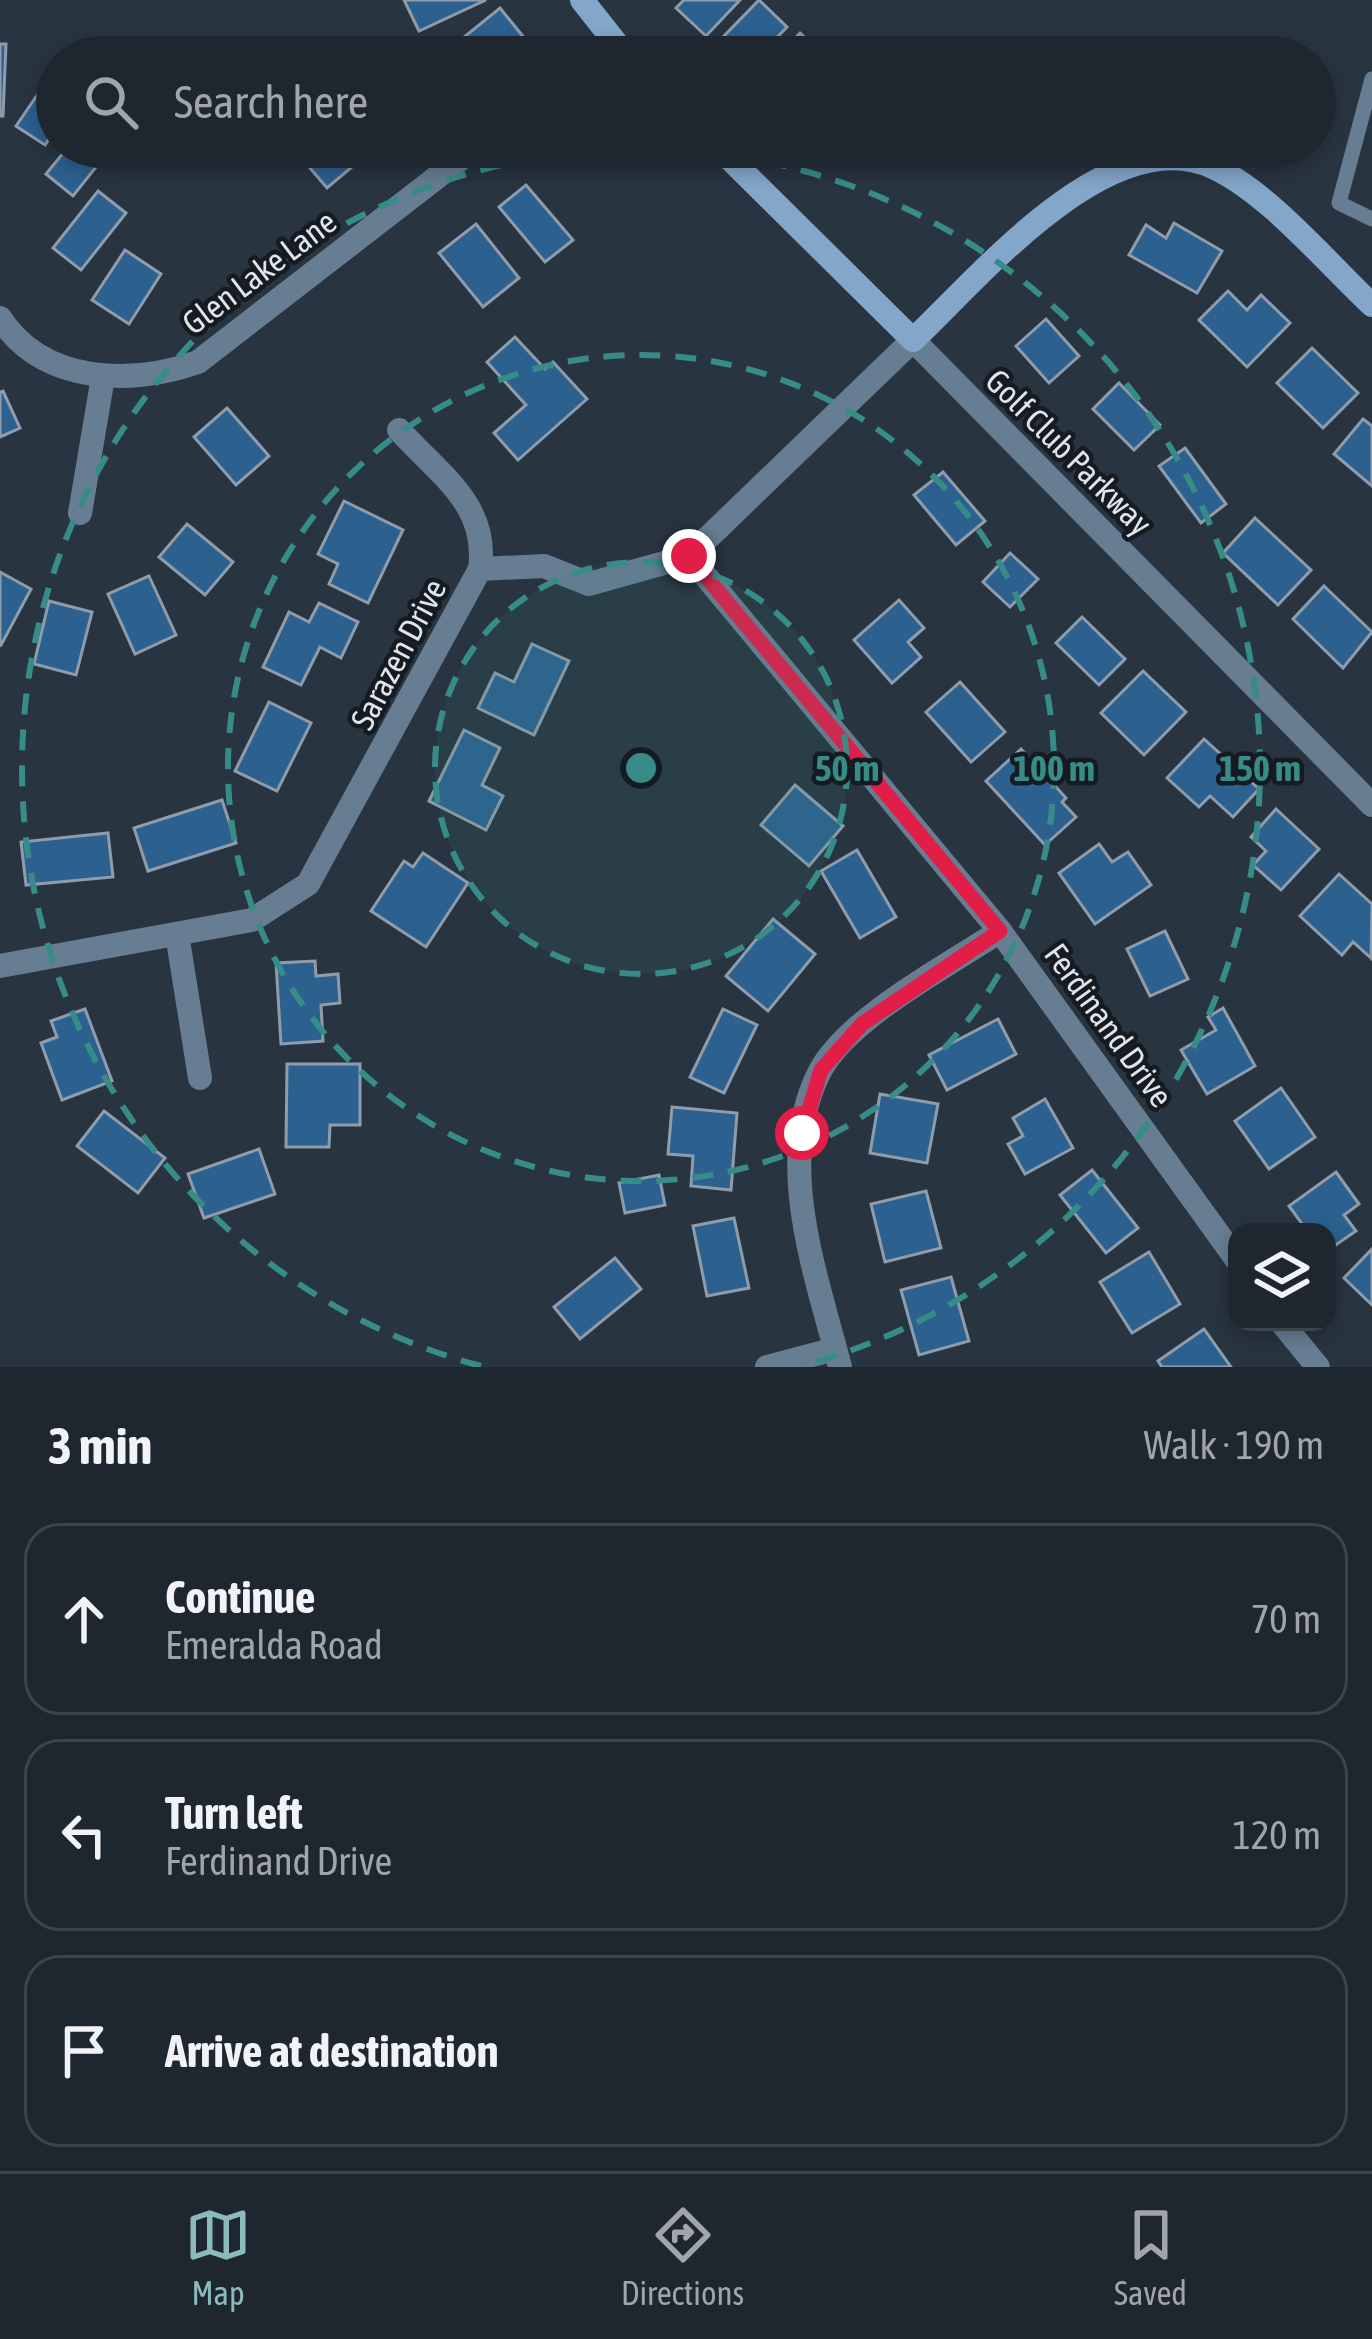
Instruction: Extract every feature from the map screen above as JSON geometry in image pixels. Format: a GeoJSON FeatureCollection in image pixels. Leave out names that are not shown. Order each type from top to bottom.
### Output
{"type":"FeatureCollection","features":[{"type":"Feature","properties":{"kind":"street"},"geometry":{"type":"LineString","coordinates":[[582,0],[601,36]]}},
{"type":"Feature","properties":{"kind":"street","name":"Glen Lake Lane"},"geometry":{"type":"LineString","coordinates":[[0,318],[68,370],[103,377],[160,375],[198,362],[449,168]]}},
{"type":"Feature","properties":{"kind":"street","name":"Golf Club Parkway"},"geometry":{"type":"LineString","coordinates":[[739,168],[1372,806]]}},
{"type":"Feature","properties":{"kind":"street"},"geometry":{"type":"LineString","coordinates":[[913,340],[1054,206],[1094,181],[1140,168]]}},
{"type":"Feature","properties":{"kind":"street"},"geometry":{"type":"LineString","coordinates":[[1209,168],[1242,185],[1372,305]]}},
{"type":"Feature","properties":{"kind":"street","name":"Sarazen Drive"},"geometry":{"type":"LineString","coordinates":[[0,966],[251,920],[308,884],[480,569],[544,566],[589,584],[689,556],[913,340]]}},
{"type":"Feature","properties":{"kind":"street"},"geometry":{"type":"LineString","coordinates":[[80,513],[103,377]]}},
{"type":"Feature","properties":{"kind":"street"},"geometry":{"type":"LineString","coordinates":[[399,430],[474,512],[484,537],[480,569]]}},
{"type":"Feature","properties":{"kind":"street","name":"Ferdinand Drive"},"geometry":{"type":"LineString","coordinates":[[689,556],[1000,931],[1228,1248]]}},
{"type":"Feature","properties":{"kind":"street"},"geometry":{"type":"LineString","coordinates":[[767,1367],[837,1358],[801,1205],[802,1133],[821,1070],[862,1024],[1000,931]]}},
{"type":"Feature","properties":{"kind":"street"},"geometry":{"type":"LineString","coordinates":[[177,934],[200,1078]]}},
{"type":"Feature","properties":{"kind":"street"},"geometry":{"type":"LineString","coordinates":[[1288,1331],[1318,1367]]}},
{"type":"Feature","properties":{"kind":"lane"},"geometry":{"type":"LineString","coordinates":[[1372,80],[1339,202],[1372,219]]}},
{"type":"Feature","properties":{"kind":"building"},"geometry":{"type":"Polygon","coordinates":[[[404,0],[486,0],[419,31],[404,0]]]}},
{"type":"Feature","properties":{"kind":"building"},"geometry":{"type":"Polygon","coordinates":[[[684,0],[740,0],[706,36],[676,8],[684,0]]]}},
{"type":"Feature","properties":{"kind":"building"},"geometry":{"type":"Polygon","coordinates":[[[759,0],[787,27],[778,36],[724,36],[759,0]]]}},
{"type":"Feature","properties":{"kind":"building"},"geometry":{"type":"Polygon","coordinates":[[[500,8],[523,36],[465,36],[500,8]]]}},
{"type":"Feature","properties":{"kind":"building"},"geometry":{"type":"Polygon","coordinates":[[[0,44],[6,44],[3,116],[0,116],[0,44]]]}},
{"type":"Feature","properties":{"kind":"building"},"geometry":{"type":"Polygon","coordinates":[[[36,97],[36,139],[16,126],[36,97]]]}},
{"type":"Feature","properties":{"kind":"building"},"geometry":{"type":"Polygon","coordinates":[[[51,168],[95,168],[73,196],[46,174],[51,168]]]}},
{"type":"Feature","properties":{"kind":"building"},"geometry":{"type":"Polygon","coordinates":[[[310,168],[351,168],[327,188],[310,168]]]}},
{"type":"Feature","properties":{"kind":"building"},"geometry":{"type":"Polygon","coordinates":[[[526,185],[573,240],[545,262],[499,207],[526,185]]]}},
{"type":"Feature","properties":{"kind":"building"},"geometry":{"type":"Polygon","coordinates":[[[98,191],[126,213],[81,270],[53,248],[98,191]]]}},
{"type":"Feature","properties":{"kind":"building"},"geometry":{"type":"Polygon","coordinates":[[[1174,223],[1222,251],[1197,293],[1129,255],[1146,225],[1166,238],[1174,223]]]}},
{"type":"Feature","properties":{"kind":"building"},"geometry":{"type":"Polygon","coordinates":[[[476,224],[519,278],[483,307],[439,253],[476,224]]]}},
{"type":"Feature","properties":{"kind":"building"},"geometry":{"type":"Polygon","coordinates":[[[125,250],[161,274],[129,324],[92,300],[125,250]]]}},
{"type":"Feature","properties":{"kind":"building"},"geometry":{"type":"Polygon","coordinates":[[[1228,291],[1247,310],[1261,295],[1290,323],[1247,367],[1199,320],[1228,291]]]}},
{"type":"Feature","properties":{"kind":"building"},"geometry":{"type":"Polygon","coordinates":[[[1046,319],[1079,356],[1049,383],[1016,346],[1046,319]]]}},
{"type":"Feature","properties":{"kind":"building"},"geometry":{"type":"Polygon","coordinates":[[[515,337],[545,369],[553,362],[587,399],[518,460],[494,433],[526,405],[487,362],[515,337]]]}},
{"type":"Feature","properties":{"kind":"building"},"geometry":{"type":"Polygon","coordinates":[[[1312,348],[1358,393],[1323,428],[1277,383],[1312,348]]]}},
{"type":"Feature","properties":{"kind":"building"},"geometry":{"type":"Polygon","coordinates":[[[1119,383],[1160,425],[1134,450],[1093,409],[1119,383]]]}},
{"type":"Feature","properties":{"kind":"building"},"geometry":{"type":"Polygon","coordinates":[[[0,392],[20,428],[0,437],[0,392]]]}},
{"type":"Feature","properties":{"kind":"building"},"geometry":{"type":"Polygon","coordinates":[[[227,408],[269,456],[236,485],[194,437],[227,408]]]}},
{"type":"Feature","properties":{"kind":"building"},"geometry":{"type":"Polygon","coordinates":[[[1363,419],[1372,426],[1372,486],[1334,454],[1363,419]]]}},
{"type":"Feature","properties":{"kind":"building"},"geometry":{"type":"Polygon","coordinates":[[[1185,448],[1226,504],[1201,523],[1159,466],[1185,448]]]}},
{"type":"Feature","properties":{"kind":"building"},"geometry":{"type":"Polygon","coordinates":[[[943,472],[985,521],[956,545],[914,495],[943,472]]]}},
{"type":"Feature","properties":{"kind":"building"},"geometry":{"type":"Polygon","coordinates":[[[344,501],[403,530],[368,603],[329,584],[338,564],[318,554],[344,501]]]}},
{"type":"Feature","properties":{"kind":"building"},"geometry":{"type":"Polygon","coordinates":[[[1255,518],[1311,570],[1278,605],[1223,553],[1255,518]]]}},
{"type":"Feature","properties":{"kind":"building"},"geometry":{"type":"Polygon","coordinates":[[[187,524],[233,562],[205,595],[159,557],[187,524]]]}},
{"type":"Feature","properties":{"kind":"building"},"geometry":{"type":"Polygon","coordinates":[[[1010,553],[1038,579],[1010,607],[983,582],[1010,553]]]}},
{"type":"Feature","properties":{"kind":"building"},"geometry":{"type":"Polygon","coordinates":[[[0,572],[31,589],[1,645],[0,644],[0,572]]]}},
{"type":"Feature","properties":{"kind":"building"},"geometry":{"type":"Polygon","coordinates":[[[149,576],[176,635],[135,654],[108,594],[149,576]]]}},
{"type":"Feature","properties":{"kind":"building"},"geometry":{"type":"Polygon","coordinates":[[[1324,586],[1372,632],[1343,668],[1293,619],[1324,586]]]}},
{"type":"Feature","properties":{"kind":"building"},"geometry":{"type":"Polygon","coordinates":[[[899,600],[924,628],[908,642],[921,657],[892,683],[854,640],[899,600]]]}},
{"type":"Feature","properties":{"kind":"building"},"geometry":{"type":"Polygon","coordinates":[[[49,601],[92,612],[76,675],[34,664],[49,601]]]}},
{"type":"Feature","properties":{"kind":"building"},"geometry":{"type":"Polygon","coordinates":[[[319,603],[358,622],[341,658],[320,647],[301,685],[263,667],[289,612],[309,622],[319,603]]]}},
{"type":"Feature","properties":{"kind":"building"},"geometry":{"type":"Polygon","coordinates":[[[1082,617],[1125,659],[1099,685],[1056,643],[1082,617]]]}},
{"type":"Feature","properties":{"kind":"building"},"geometry":{"type":"Polygon","coordinates":[[[532,644],[569,661],[534,735],[478,708],[495,673],[514,682],[532,644]]]}},
{"type":"Feature","properties":{"kind":"building"},"geometry":{"type":"Polygon","coordinates":[[[1143,671],[1186,712],[1144,755],[1101,713],[1143,671]]]}},
{"type":"Feature","properties":{"kind":"building"},"geometry":{"type":"Polygon","coordinates":[[[960,682],[1005,732],[971,762],[926,712],[960,682]]]}},
{"type":"Feature","properties":{"kind":"building"},"geometry":{"type":"Polygon","coordinates":[[[269,702],[311,723],[277,791],[235,771],[269,702]]]}},
{"type":"Feature","properties":{"kind":"building"},"geometry":{"type":"Polygon","coordinates":[[[464,730],[500,748],[482,785],[503,796],[486,830],[429,801],[464,730]]]}},
{"type":"Feature","properties":{"kind":"building"},"geometry":{"type":"Polygon","coordinates":[[[1204,739],[1259,789],[1233,817],[1210,796],[1199,807],[1167,778],[1204,739]]]}},
{"type":"Feature","properties":{"kind":"building"},"geometry":{"type":"Polygon","coordinates":[[[1021,749],[1066,798],[1062,802],[1076,817],[1045,845],[986,781],[1021,749]]]}},
{"type":"Feature","properties":{"kind":"building"},"geometry":{"type":"Polygon","coordinates":[[[795,785],[843,826],[809,866],[761,825],[795,785]]]}},
{"type":"Feature","properties":{"kind":"building"},"geometry":{"type":"Polygon","coordinates":[[[222,800],[236,843],[148,871],[134,828],[222,800]]]}},
{"type":"Feature","properties":{"kind":"building"},"geometry":{"type":"Polygon","coordinates":[[[1276,809],[1319,849],[1281,890],[1253,865],[1266,851],[1251,837],[1276,809]]]}},
{"type":"Feature","properties":{"kind":"building"},"geometry":{"type":"Polygon","coordinates":[[[108,833],[113,877],[26,885],[21,842],[108,833]]]}},
{"type":"Feature","properties":{"kind":"building"},"geometry":{"type":"Polygon","coordinates":[[[1099,844],[1112,862],[1128,852],[1151,885],[1095,924],[1059,873],[1099,844]]]}},
{"type":"Feature","properties":{"kind":"building"},"geometry":{"type":"Polygon","coordinates":[[[857,850],[896,917],[860,938],[821,871],[857,850]]]}},
{"type":"Feature","properties":{"kind":"building"},"geometry":{"type":"Polygon","coordinates":[[[423,853],[468,883],[426,947],[371,911],[404,861],[413,867],[423,853]]]}},
{"type":"Feature","properties":{"kind":"building"},"geometry":{"type":"Polygon","coordinates":[[[1339,874],[1372,904],[1371,958],[1353,942],[1342,955],[1300,916],[1339,874]]]}},
{"type":"Feature","properties":{"kind":"building"},"geometry":{"type":"Polygon","coordinates":[[[773,919],[815,954],[768,1011],[726,976],[773,919]]]}},
{"type":"Feature","properties":{"kind":"building"},"geometry":{"type":"Polygon","coordinates":[[[1165,931],[1188,979],[1150,996],[1127,949],[1165,931]]]}},
{"type":"Feature","properties":{"kind":"building"},"geometry":{"type":"Polygon","coordinates":[[[315,961],[316,976],[338,974],[340,1003],[321,1005],[323,1041],[281,1044],[276,963],[315,961]]]}},
{"type":"Feature","properties":{"kind":"building"},"geometry":{"type":"Polygon","coordinates":[[[1223,1008],[1255,1066],[1207,1094],[1181,1050],[1216,1030],[1208,1017],[1223,1008]]]}},
{"type":"Feature","properties":{"kind":"building"},"geometry":{"type":"Polygon","coordinates":[[[85,1009],[112,1081],[62,1100],[41,1043],[57,1037],[51,1021],[85,1009]]]}},
{"type":"Feature","properties":{"kind":"building"},"geometry":{"type":"Polygon","coordinates":[[[723,1009],[757,1025],[724,1093],[690,1077],[723,1009]]]}},
{"type":"Feature","properties":{"kind":"building"},"geometry":{"type":"Polygon","coordinates":[[[998,1019],[1016,1054],[947,1090],[929,1055],[998,1019]]]}},
{"type":"Feature","properties":{"kind":"building"},"geometry":{"type":"Polygon","coordinates":[[[287,1064],[360,1064],[360,1125],[330,1125],[329,1147],[286,1147],[287,1064]]]}},
{"type":"Feature","properties":{"kind":"building"},"geometry":{"type":"Polygon","coordinates":[[[1281,1088],[1315,1137],[1269,1169],[1235,1121],[1281,1088]]]}},
{"type":"Feature","properties":{"kind":"building"},"geometry":{"type":"Polygon","coordinates":[[[880,1094],[938,1104],[927,1163],[870,1153],[880,1094]]]}},
{"type":"Feature","properties":{"kind":"building"},"geometry":{"type":"Polygon","coordinates":[[[1045,1099],[1073,1148],[1025,1174],[1008,1144],[1023,1136],[1013,1118],[1045,1099]]]}},
{"type":"Feature","properties":{"kind":"building"},"geometry":{"type":"Polygon","coordinates":[[[672,1107],[737,1113],[731,1190],[691,1186],[693,1156],[668,1154],[672,1107]]]}},
{"type":"Feature","properties":{"kind":"building"},"geometry":{"type":"Polygon","coordinates":[[[104,1111],[165,1158],[138,1193],[77,1146],[104,1111]]]}},
{"type":"Feature","properties":{"kind":"building"},"geometry":{"type":"Polygon","coordinates":[[[259,1149],[275,1194],[204,1218],[188,1174],[259,1149]]]}},
{"type":"Feature","properties":{"kind":"building"},"geometry":{"type":"Polygon","coordinates":[[[1092,1170],[1138,1228],[1106,1253],[1060,1195],[1092,1170]]]}},
{"type":"Feature","properties":{"kind":"building"},"geometry":{"type":"Polygon","coordinates":[[[1336,1172],[1359,1204],[1344,1215],[1356,1231],[1336,1245],[1336,1223],[1301,1223],[1289,1206],[1336,1172]]]}},
{"type":"Feature","properties":{"kind":"building"},"geometry":{"type":"Polygon","coordinates":[[[659,1175],[665,1205],[625,1213],[619,1183],[659,1175]]]}},
{"type":"Feature","properties":{"kind":"building"},"geometry":{"type":"Polygon","coordinates":[[[926,1191],[941,1248],[885,1262],[871,1204],[926,1191]]]}},
{"type":"Feature","properties":{"kind":"building"},"geometry":{"type":"Polygon","coordinates":[[[734,1218],[749,1288],[707,1296],[693,1226],[734,1218]]]}},
{"type":"Feature","properties":{"kind":"building"},"geometry":{"type":"Polygon","coordinates":[[[1372,1249],[1372,1305],[1344,1278],[1372,1249]]]}},
{"type":"Feature","properties":{"kind":"building"},"geometry":{"type":"Polygon","coordinates":[[[1149,1252],[1180,1304],[1132,1333],[1100,1282],[1149,1252]]]}},
{"type":"Feature","properties":{"kind":"building"},"geometry":{"type":"Polygon","coordinates":[[[615,1258],[641,1289],[580,1339],[554,1307],[615,1258]]]}},
{"type":"Feature","properties":{"kind":"building"},"geometry":{"type":"Polygon","coordinates":[[[951,1277],[969,1341],[919,1355],[901,1290],[951,1277]]]}},
{"type":"Feature","properties":{"kind":"building"},"geometry":{"type":"Polygon","coordinates":[[[1204,1329],[1231,1367],[1162,1367],[1158,1361],[1204,1329]]]}},
{"type":"Feature","properties":{"kind":"route"},"geometry":{"type":"LineString","coordinates":[[689,556],[1000,931],[862,1024],[821,1070],[802,1133]]}}]}
